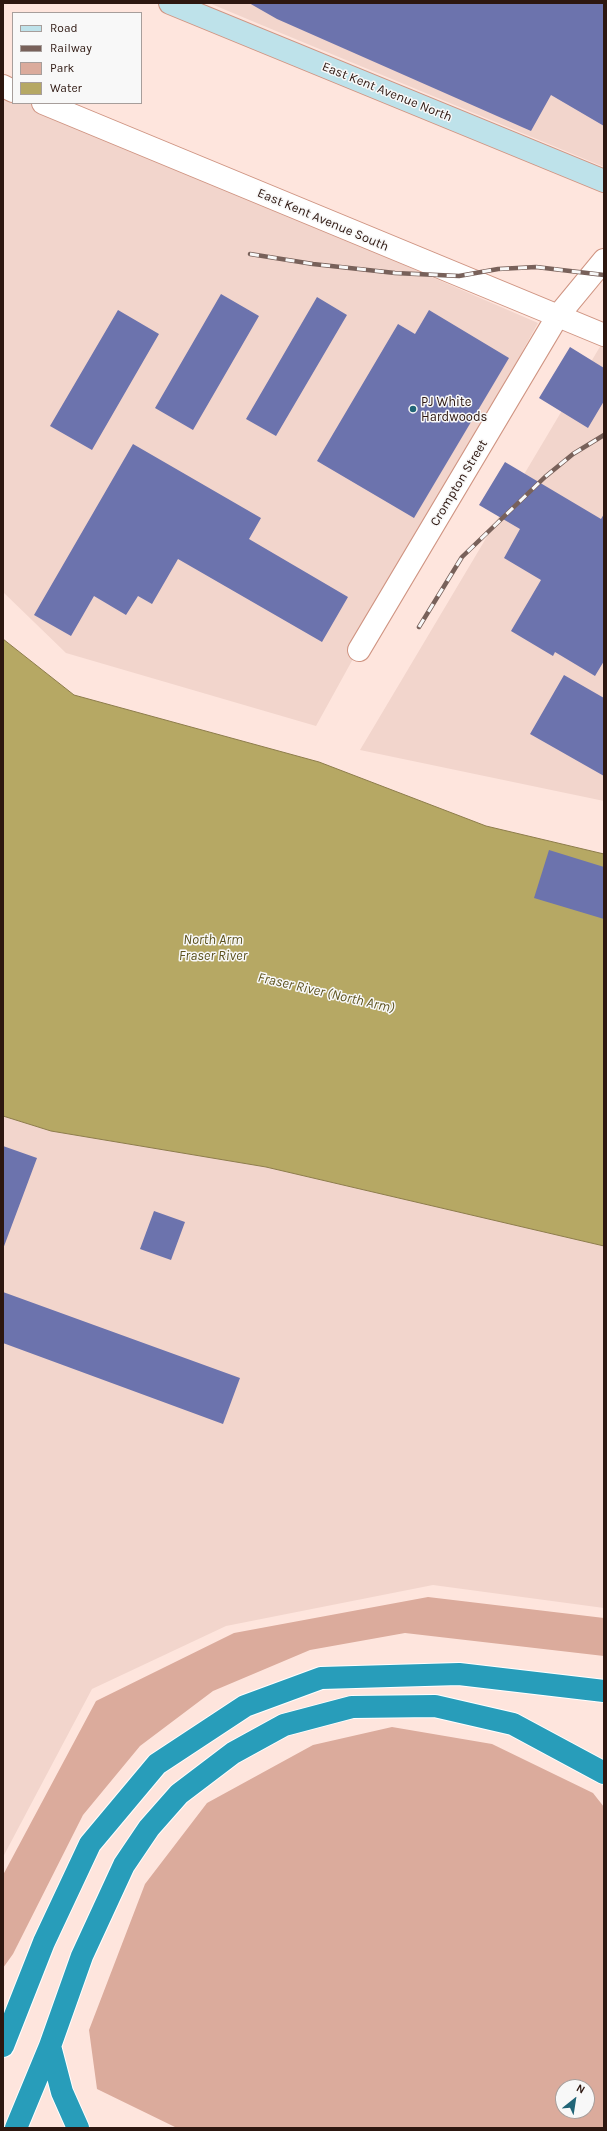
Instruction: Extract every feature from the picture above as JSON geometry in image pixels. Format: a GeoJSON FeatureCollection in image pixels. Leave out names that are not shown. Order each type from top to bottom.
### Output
{"type":"FeatureCollection","features":[{"type":"Feature","properties":{"kind":"highway"},"geometry":{"type":"LineString","coordinates":[[3,2046],[9,2019],[90,1844],[157,1764],[245,1706],[321,1678],[459,1674],[604,1691]]}},
{"type":"Feature","properties":{"kind":"highway"},"geometry":{"type":"LineString","coordinates":[[16,2128],[50,2046],[82,1956],[124,1866],[149,1828],[179,1794],[233,1753],[284,1725],[352,1707],[435,1706],[513,1724],[604,1772]]}},
{"type":"Feature","properties":{"kind":"highway"},"geometry":{"type":"LineString","coordinates":[[50,2046],[62,2092],[78,2128]]}},
{"type":"Feature","properties":{"kind":"street","name":"East Kent Avenue North"},"geometry":{"type":"LineString","coordinates":[[170,3],[604,181]]}},
{"type":"Feature","properties":{"kind":"street"},"geometry":{"type":"LineString","coordinates":[[3,86],[12,90]]}},
{"type":"Feature","properties":{"kind":"street","name":"East Kent Avenue South"},"geometry":{"type":"LineString","coordinates":[[45,104],[557,318],[604,335]]}},
{"type":"Feature","properties":{"kind":"street","name":"Crompton Street"},"geometry":{"type":"LineString","coordinates":[[359,650],[557,318],[604,260]]}},
{"type":"Feature","properties":{"kind":"shaded area"},"geometry":{"type":"Polygon","coordinates":[[[209,3],[604,3],[604,167],[264,26],[209,3]]]}},
{"type":"Feature","properties":{"kind":"shaded area"},"geometry":{"type":"Polygon","coordinates":[[[3,92],[12,96],[12,104],[32,104],[538,323],[316,726],[66,653],[3,592],[3,92]]]}},
{"type":"Feature","properties":{"kind":"shaded area"},"geometry":{"type":"Polygon","coordinates":[[[604,343],[604,801],[360,750],[601,345],[604,343]]]}},
{"type":"Feature","properties":{"kind":"shaded area"},"geometry":{"type":"Polygon","coordinates":[[[3,1116],[51,1131],[266,1167],[604,1246],[604,1608],[433,1585],[226,1626],[92,1689],[3,1857],[3,1116]]]}},
{"type":"Feature","properties":{"kind":"green space"},"geometry":{"type":"Polygon","coordinates":[[[428,1597],[604,1618],[604,1656],[405,1633],[310,1650],[213,1691],[140,1746],[83,1815],[13,1954],[3,1968],[3,1875],[96,1701],[234,1633],[428,1597]]]}},
{"type":"Feature","properties":{"kind":"green space"},"geometry":{"type":"Polygon","coordinates":[[[392,1727],[492,1744],[593,1793],[604,1807],[604,2128],[177,2128],[97,2089],[89,2030],[145,1884],[207,1803],[313,1745],[392,1727]]]}},
{"type":"Feature","properties":{"kind":"water","name":"North Arm Fraser River"},"geometry":{"type":"Polygon","coordinates":[[[3,639],[74,695],[319,762],[486,826],[604,854],[604,1246],[266,1167],[51,1131],[3,1116],[3,639]]]}},
{"type":"Feature","properties":{"kind":"building"},"geometry":{"type":"Polygon","coordinates":[[[249,3],[604,3],[604,126],[551,95],[531,131],[277,19],[249,3]]]}},
{"type":"Feature","properties":{"kind":"building"},"geometry":{"type":"Polygon","coordinates":[[[221,294],[259,316],[193,430],[155,408],[221,294]]]}},
{"type":"Feature","properties":{"kind":"building"},"geometry":{"type":"Polygon","coordinates":[[[317,297],[347,315],[276,436],[246,419],[317,297]]]}},
{"type":"Feature","properties":{"kind":"building"},"geometry":{"type":"Polygon","coordinates":[[[118,310],[159,334],[92,450],[50,426],[118,310]]]}},
{"type":"Feature","properties":{"kind":"building","name":"PJ White Hardwoods"},"geometry":{"type":"Polygon","coordinates":[[[429,310],[509,358],[414,518],[317,461],[398,324],[415,334],[429,310]]]}},
{"type":"Feature","properties":{"kind":"building"},"geometry":{"type":"Polygon","coordinates":[[[570,347],[604,368],[604,401],[588,428],[539,398],[570,347]]]}},
{"type":"Feature","properties":{"kind":"building"},"geometry":{"type":"Polygon","coordinates":[[[133,444],[261,518],[249,539],[348,597],[322,642],[178,559],[152,604],[138,596],[126,615],[94,596],[71,636],[34,615],[133,444]]]}},
{"type":"Feature","properties":{"kind":"building"},"geometry":{"type":"Polygon","coordinates":[[[505,462],[601,519],[604,514],[604,661],[595,676],[555,652],[553,656],[511,631],[541,580],[504,558],[520,529],[479,505],[505,462]]]}},
{"type":"Feature","properties":{"kind":"building"},"geometry":{"type":"Polygon","coordinates":[[[564,675],[604,698],[604,776],[530,734],[564,675]]]}},
{"type":"Feature","properties":{"kind":"building"},"geometry":{"type":"Polygon","coordinates":[[[549,850],[604,867],[604,919],[534,898],[549,850]]]}},
{"type":"Feature","properties":{"kind":"building"},"geometry":{"type":"Polygon","coordinates":[[[3,1146],[37,1158],[3,1249],[3,1146]]]}},
{"type":"Feature","properties":{"kind":"building"},"geometry":{"type":"Polygon","coordinates":[[[154,1211],[185,1222],[171,1260],[140,1249],[154,1211]]]}},
{"type":"Feature","properties":{"kind":"building"},"geometry":{"type":"Polygon","coordinates":[[[3,1292],[240,1378],[223,1424],[3,1343],[3,1292]]]}},
{"type":"Feature","properties":{"kind":"railway"},"geometry":{"type":"LineString","coordinates":[[250,254],[313,264],[395,273],[459,276],[498,269],[536,267],[604,275]]}},
{"type":"Feature","properties":{"kind":"railway"},"geometry":{"type":"LineString","coordinates":[[419,627],[462,557],[545,477],[573,454],[604,435]]}},
{"type":"Feature","properties":{"kind":"place","name":"PJ White Hardwoods"},"geometry":{"type":"Point","coordinates":[413,409]}},
{"type":"Feature","properties":{"kind":"water label","name":"Fraser River (North Arm)"},"geometry":{"type":"Point","coordinates":[326,993]}}]}
